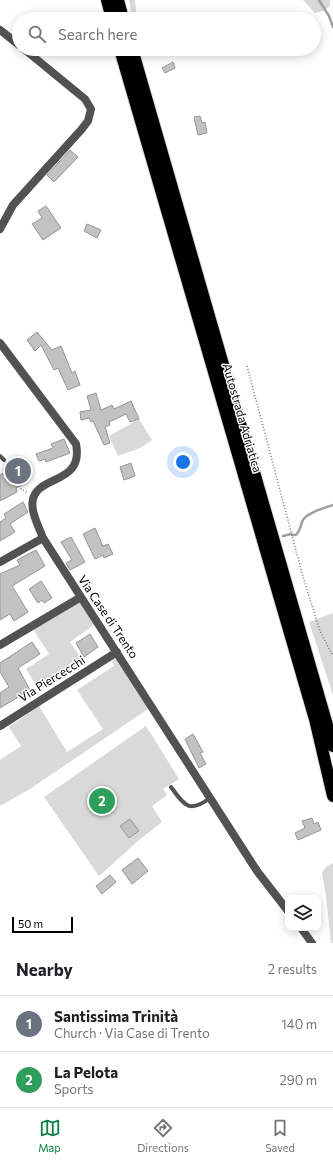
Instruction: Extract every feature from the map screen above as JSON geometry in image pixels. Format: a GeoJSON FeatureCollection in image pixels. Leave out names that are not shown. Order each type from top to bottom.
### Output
{"type":"FeatureCollection","features":[{"type":"Feature","properties":{"kind":"highway"},"geometry":{"type":"LineString","coordinates":[[106,0],[110,12]]}},
{"type":"Feature","properties":{"kind":"highway"},"geometry":{"type":"LineString","coordinates":[[118,0],[121,12]]}},
{"type":"Feature","properties":{"kind":"highway","name":"Autostrada Adriatica"},"geometry":{"type":"LineString","coordinates":[[122,56],[308,696],[333,796]]}},
{"type":"Feature","properties":{"kind":"highway","name":"Autostrada Adriatica"},"geometry":{"type":"LineString","coordinates":[[134,56],[333,746]]}},
{"type":"Feature","properties":{"kind":"street"},"geometry":{"type":"LineString","coordinates":[[0,30],[12,39]]}},
{"type":"Feature","properties":{"kind":"street"},"geometry":{"type":"LineString","coordinates":[[0,229],[13,205],[88,121],[91,110],[84,99],[32,56]]}},
{"type":"Feature","properties":{"kind":"street"},"geometry":{"type":"LineString","coordinates":[[0,343],[76,444],[78,460],[73,468],[34,495]]}},
{"type":"Feature","properties":{"kind":"street","name":"Via Case di Trento"},"geometry":{"type":"LineString","coordinates":[[34,495],[33,507],[43,538],[256,871],[285,907]]}},
{"type":"Feature","properties":{"kind":"street"},"geometry":{"type":"LineString","coordinates":[[0,562],[43,538]]}},
{"type":"Feature","properties":{"kind":"street"},"geometry":{"type":"LineString","coordinates":[[0,645],[81,597]]}},
{"type":"Feature","properties":{"kind":"street","name":"Via Piercecchi"},"geometry":{"type":"LineString","coordinates":[[0,726],[117,652]]}},
{"type":"Feature","properties":{"kind":"street"},"geometry":{"type":"LineString","coordinates":[[303,931],[312,943]]}},
{"type":"Feature","properties":{"kind":"lane"},"geometry":{"type":"LineString","coordinates":[[0,456],[4,460]]}},
{"type":"Feature","properties":{"kind":"lane"},"geometry":{"type":"LineString","coordinates":[[171,787],[184,804],[189,806],[194,807],[201,805],[210,798]]}},
{"type":"Feature","properties":{"kind":"path"},"geometry":{"type":"LineString","coordinates":[[247,366],[303,577],[320,631],[333,656]]}},
{"type":"Feature","properties":{"kind":"path"},"geometry":{"type":"LineString","coordinates":[[4,460],[21,489],[34,495]]}},
{"type":"Feature","properties":{"kind":"shaded area"},"geometry":{"type":"Polygon","coordinates":[[[129,0],[135,0],[136,12],[131,12],[129,0]]]}},
{"type":"Feature","properties":{"kind":"shaded area"},"geometry":{"type":"Polygon","coordinates":[[[303,0],[330,0],[330,6],[324,11],[314,12],[303,0]]]}},
{"type":"Feature","properties":{"kind":"shaded area"},"geometry":{"type":"Polygon","coordinates":[[[139,419],[152,440],[140,448],[118,456],[109,436],[139,419]]]}},
{"type":"Feature","properties":{"kind":"shaded area"},"geometry":{"type":"Polygon","coordinates":[[[79,601],[95,624],[70,642],[85,664],[46,689],[44,687],[39,690],[26,669],[49,654],[33,629],[79,601]]]}},
{"type":"Feature","properties":{"kind":"shaded area"},"geometry":{"type":"Polygon","coordinates":[[[333,613],[333,695],[309,622],[333,613]]]}},
{"type":"Feature","properties":{"kind":"shaded area"},"geometry":{"type":"Polygon","coordinates":[[[117,657],[148,709],[30,789],[0,806],[0,760],[21,746],[9,727],[39,706],[67,752],[103,729],[77,690],[114,666],[112,661],[117,657]]]}},
{"type":"Feature","properties":{"kind":"shaded area"},"geometry":{"type":"Polygon","coordinates":[[[146,726],[179,779],[163,789],[167,795],[152,806],[162,822],[139,840],[99,876],[44,797],[146,726]]]}},
{"type":"Feature","properties":{"kind":"shaded area"},"geometry":{"type":"Polygon","coordinates":[[[333,863],[333,943],[331,943],[322,873],[326,867],[333,863]]]}},
{"type":"Feature","properties":{"kind":"building"},"geometry":{"type":"Polygon","coordinates":[[[173,62],[175,68],[165,73],[162,68],[173,62]]]}},
{"type":"Feature","properties":{"kind":"building"},"geometry":{"type":"Polygon","coordinates":[[[200,116],[202,123],[205,122],[207,133],[198,135],[194,117],[200,116]]]}},
{"type":"Feature","properties":{"kind":"building"},"geometry":{"type":"Polygon","coordinates":[[[70,150],[78,157],[54,182],[47,175],[70,150]]]}},
{"type":"Feature","properties":{"kind":"building"},"geometry":{"type":"Polygon","coordinates":[[[46,206],[61,228],[43,240],[32,224],[42,218],[38,211],[46,206]]]}},
{"type":"Feature","properties":{"kind":"building"},"geometry":{"type":"Polygon","coordinates":[[[87,224],[101,230],[97,238],[84,231],[87,224]]]}},
{"type":"Feature","properties":{"kind":"building"},"geometry":{"type":"Polygon","coordinates":[[[37,332],[52,350],[61,346],[72,373],[75,371],[80,385],[68,390],[58,368],[54,370],[41,345],[35,351],[27,340],[37,332]]]}},
{"type":"Feature","properties":{"kind":"building"},"geometry":{"type":"Polygon","coordinates":[[[96,393],[101,410],[112,405],[114,409],[131,401],[139,419],[130,422],[126,414],[109,422],[110,425],[105,427],[110,443],[104,445],[93,421],[91,422],[89,418],[81,420],[80,412],[91,410],[87,396],[96,393]]]}},
{"type":"Feature","properties":{"kind":"building"},"geometry":{"type":"Polygon","coordinates":[[[64,439],[70,453],[46,462],[45,459],[39,461],[36,454],[53,448],[51,444],[64,439]]]}},
{"type":"Feature","properties":{"kind":"building"},"geometry":{"type":"Polygon","coordinates":[[[16,458],[28,482],[16,488],[17,492],[0,501],[0,475],[12,468],[9,461],[16,458]]]}},
{"type":"Feature","properties":{"kind":"building"},"geometry":{"type":"Polygon","coordinates":[[[131,463],[135,476],[124,480],[120,467],[131,463]]]}},
{"type":"Feature","properties":{"kind":"building"},"geometry":{"type":"Polygon","coordinates":[[[23,502],[28,512],[10,524],[15,532],[0,541],[0,522],[6,518],[4,514],[23,502]]]}},
{"type":"Feature","properties":{"kind":"building"},"geometry":{"type":"Polygon","coordinates":[[[95,528],[103,546],[108,544],[113,554],[104,558],[103,555],[95,559],[83,534],[95,528]]]}},
{"type":"Feature","properties":{"kind":"building"},"geometry":{"type":"Polygon","coordinates":[[[71,537],[85,562],[70,570],[66,563],[72,560],[61,542],[71,537]]]}},
{"type":"Feature","properties":{"kind":"building"},"geometry":{"type":"Polygon","coordinates":[[[36,550],[45,566],[12,586],[28,612],[14,621],[10,614],[0,620],[0,574],[20,565],[17,560],[36,550]]]}},
{"type":"Feature","properties":{"kind":"building"},"geometry":{"type":"Polygon","coordinates":[[[41,581],[52,598],[44,603],[42,600],[38,603],[29,589],[41,581]]]}},
{"type":"Feature","properties":{"kind":"building"},"geometry":{"type":"Polygon","coordinates":[[[90,634],[98,647],[84,657],[76,643],[90,634]]]}},
{"type":"Feature","properties":{"kind":"building"},"geometry":{"type":"Polygon","coordinates":[[[32,642],[40,654],[18,668],[30,690],[0,708],[0,693],[9,687],[0,672],[0,663],[32,642]]]}},
{"type":"Feature","properties":{"kind":"building"},"geometry":{"type":"Polygon","coordinates":[[[193,734],[203,752],[200,753],[206,764],[199,768],[185,739],[193,734]]]}},
{"type":"Feature","properties":{"kind":"building"},"geometry":{"type":"Polygon","coordinates":[[[312,818],[314,824],[318,822],[321,830],[298,840],[295,833],[305,828],[302,821],[312,818]]]}},
{"type":"Feature","properties":{"kind":"building"},"geometry":{"type":"Polygon","coordinates":[[[130,819],[139,831],[129,838],[120,826],[130,819]]]}},
{"type":"Feature","properties":{"kind":"building"},"geometry":{"type":"Polygon","coordinates":[[[138,858],[148,871],[132,884],[122,870],[138,858]]]}},
{"type":"Feature","properties":{"kind":"building"},"geometry":{"type":"Polygon","coordinates":[[[110,875],[116,882],[102,894],[96,886],[110,875]]]}},
{"type":"Feature","properties":{"kind":"waterway"},"geometry":{"type":"LineString","coordinates":[[319,0],[329,16],[333,27]]}},
{"type":"Feature","properties":{"kind":"waterway"},"geometry":{"type":"LineString","coordinates":[[292,535],[296,535],[298,533],[305,517],[333,505]]}},
{"type":"Feature","properties":{"kind":"waterway"},"geometry":{"type":"LineString","coordinates":[[283,536],[291,534]]}},
{"type":"Feature","properties":{"kind":"place","name":"Santissima Trinità"},"geometry":{"type":"Point","coordinates":[18,471]}},
{"type":"Feature","properties":{"kind":"place","name":"La Pelota"},"geometry":{"type":"Point","coordinates":[102,801]}}]}
